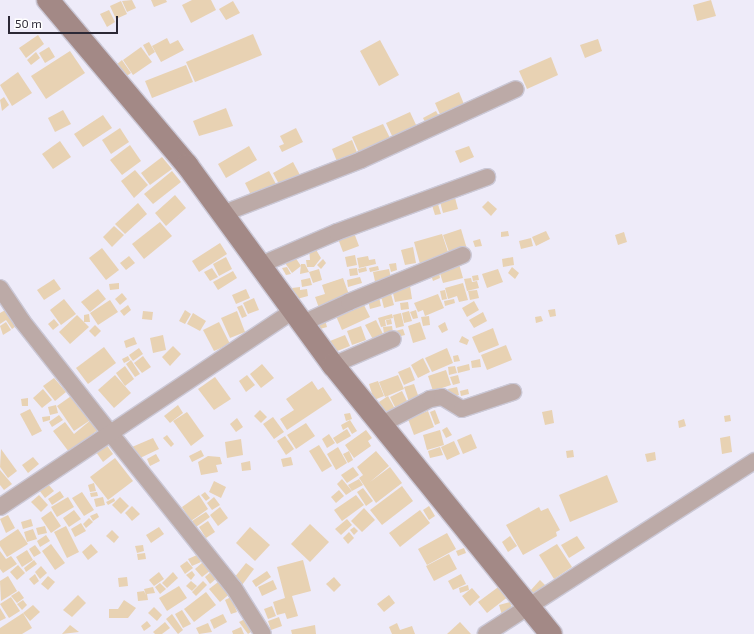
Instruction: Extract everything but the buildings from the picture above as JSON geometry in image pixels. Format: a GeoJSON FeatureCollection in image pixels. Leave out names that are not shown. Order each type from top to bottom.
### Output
{"type":"FeatureCollection","features":[{"type":"Feature","properties":{"kind":"street"},"geometry":{"type":"LineString","coordinates":[[48,0],[187,165],[333,365],[551,634]]}},
{"type":"Feature","properties":{"kind":"street"},"geometry":{"type":"LineString","coordinates":[[222,214],[361,160],[516,89]]}},
{"type":"Feature","properties":{"kind":"street"},"geometry":{"type":"LineString","coordinates":[[260,265],[337,232],[487,177]]}},
{"type":"Feature","properties":{"kind":"street"},"geometry":{"type":"LineString","coordinates":[[0,507],[110,434],[299,317],[349,302],[463,255]]}},
{"type":"Feature","properties":{"kind":"street"},"geometry":{"type":"LineString","coordinates":[[0,288],[22,321],[110,434],[234,588],[262,634]]}},
{"type":"Feature","properties":{"kind":"street"},"geometry":{"type":"LineString","coordinates":[[333,365],[393,339]]}},
{"type":"Feature","properties":{"kind":"street"},"geometry":{"type":"LineString","coordinates":[[382,424],[430,399],[442,397],[462,409],[513,392]]}},
{"type":"Feature","properties":{"kind":"street"},"geometry":{"type":"LineString","coordinates":[[486,634],[754,461]]}}]}
